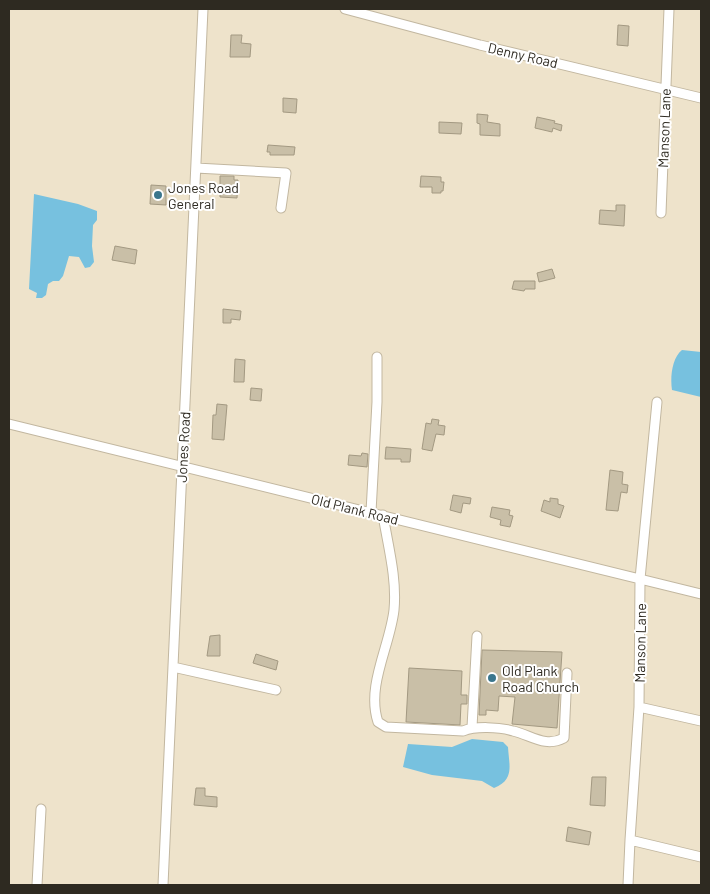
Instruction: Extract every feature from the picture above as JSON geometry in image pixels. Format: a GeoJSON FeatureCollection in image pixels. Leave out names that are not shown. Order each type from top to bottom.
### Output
{"type":"FeatureCollection","features":[{"type":"Feature","properties":{"kind":"street","name":"Jones Road"},"geometry":{"type":"LineString","coordinates":[[163,885],[203,9]]}},
{"type":"Feature","properties":{"kind":"street","name":"Denny Road"},"geometry":{"type":"LineString","coordinates":[[345,9],[471,43],[701,98]]}},
{"type":"Feature","properties":{"kind":"street","name":"Manson Lane"},"geometry":{"type":"LineString","coordinates":[[662,212],[669,9]]}},
{"type":"Feature","properties":{"kind":"street"},"geometry":{"type":"LineString","coordinates":[[196,168],[286,173],[281,208]]}},
{"type":"Feature","properties":{"kind":"street"},"geometry":{"type":"LineString","coordinates":[[371,512],[377,402],[377,357]]}},
{"type":"Feature","properties":{"kind":"street","name":"Manson Lane"},"geometry":{"type":"LineString","coordinates":[[628,885],[639,707],[640,579],[657,402]]}},
{"type":"Feature","properties":{"kind":"street","name":"Old Plank Road"},"geometry":{"type":"LineString","coordinates":[[9,424],[701,594]]}},
{"type":"Feature","properties":{"kind":"street"},"geometry":{"type":"LineString","coordinates":[[383,515],[392,569],[394,610],[377,681],[374,711],[378,722],[386,727],[434,730],[463,731],[472,727],[511,730],[540,742],[553,742],[564,738],[567,673]]}},
{"type":"Feature","properties":{"kind":"street"},"geometry":{"type":"LineString","coordinates":[[472,727],[477,636]]}},
{"type":"Feature","properties":{"kind":"street"},"geometry":{"type":"LineString","coordinates":[[173,667],[276,690]]}},
{"type":"Feature","properties":{"kind":"street"},"geometry":{"type":"LineString","coordinates":[[639,707],[701,721]]}},
{"type":"Feature","properties":{"kind":"street"},"geometry":{"type":"LineString","coordinates":[[37,885],[41,809]]}},
{"type":"Feature","properties":{"kind":"street"},"geometry":{"type":"LineString","coordinates":[[630,840],[701,856]]}},
{"type":"Feature","properties":{"kind":"water"},"geometry":{"type":"Polygon","coordinates":[[[34,194],[78,204],[97,211],[97,220],[93,225],[92,246],[94,262],[90,267],[85,268],[79,257],[69,256],[63,276],[59,281],[53,281],[48,284],[46,295],[42,298],[36,298],[37,293],[29,289],[34,194]]]}},
{"type":"Feature","properties":{"kind":"water"},"geometry":{"type":"Polygon","coordinates":[[[682,350],[701,352],[701,397],[672,390],[672,368],[682,350]]]}},
{"type":"Feature","properties":{"kind":"water"},"geometry":{"type":"Polygon","coordinates":[[[472,739],[503,742],[508,747],[510,766],[508,776],[501,785],[494,788],[482,781],[432,775],[403,767],[408,744],[452,747],[472,739]]]}},
{"type":"Feature","properties":{"kind":"building"},"geometry":{"type":"Polygon","coordinates":[[[618,25],[629,26],[628,46],[617,45],[618,25]]]}},
{"type":"Feature","properties":{"kind":"building"},"geometry":{"type":"Polygon","coordinates":[[[231,35],[242,35],[241,43],[251,44],[250,57],[230,57],[231,35]]]}},
{"type":"Feature","properties":{"kind":"building"},"geometry":{"type":"Polygon","coordinates":[[[283,98],[297,99],[296,113],[283,112],[283,98]]]}},
{"type":"Feature","properties":{"kind":"building"},"geometry":{"type":"Polygon","coordinates":[[[477,114],[488,115],[487,122],[500,124],[500,136],[480,135],[480,124],[477,123],[477,114]]]}},
{"type":"Feature","properties":{"kind":"building"},"geometry":{"type":"Polygon","coordinates":[[[537,117],[555,121],[554,123],[562,125],[561,131],[553,128],[552,132],[535,128],[537,117]]]}},
{"type":"Feature","properties":{"kind":"building"},"geometry":{"type":"Polygon","coordinates":[[[439,122],[462,123],[461,134],[439,133],[439,122]]]}},
{"type":"Feature","properties":{"kind":"building"},"geometry":{"type":"Polygon","coordinates":[[[268,145],[295,147],[294,155],[270,155],[270,152],[267,152],[268,145]]]}},
{"type":"Feature","properties":{"kind":"building"},"geometry":{"type":"Polygon","coordinates":[[[220,176],[234,176],[234,180],[238,180],[237,198],[220,197],[220,176]]]}},
{"type":"Feature","properties":{"kind":"building"},"geometry":{"type":"Polygon","coordinates":[[[421,176],[441,177],[441,182],[444,182],[443,191],[441,193],[432,193],[432,187],[420,187],[421,176]]]}},
{"type":"Feature","properties":{"kind":"building","name":"Jones Road General"},"geometry":{"type":"Polygon","coordinates":[[[151,185],[166,186],[166,205],[150,204],[151,185]]]}},
{"type":"Feature","properties":{"kind":"building"},"geometry":{"type":"Polygon","coordinates":[[[616,205],[625,205],[624,226],[599,224],[600,210],[616,211],[616,205]]]}},
{"type":"Feature","properties":{"kind":"building"},"geometry":{"type":"Polygon","coordinates":[[[115,246],[137,250],[135,264],[112,260],[115,246]]]}},
{"type":"Feature","properties":{"kind":"building"},"geometry":{"type":"Polygon","coordinates":[[[552,269],[555,278],[539,282],[537,273],[552,269]]]}},
{"type":"Feature","properties":{"kind":"building"},"geometry":{"type":"Polygon","coordinates":[[[514,281],[535,281],[535,289],[525,289],[524,291],[512,289],[514,281]]]}},
{"type":"Feature","properties":{"kind":"building"},"geometry":{"type":"Polygon","coordinates":[[[223,309],[241,311],[240,320],[231,319],[231,323],[223,323],[223,309]]]}},
{"type":"Feature","properties":{"kind":"building"},"geometry":{"type":"Polygon","coordinates":[[[235,359],[245,360],[244,382],[234,382],[235,359]]]}},
{"type":"Feature","properties":{"kind":"building"},"geometry":{"type":"Polygon","coordinates":[[[251,388],[262,389],[261,401],[250,400],[251,388]]]}},
{"type":"Feature","properties":{"kind":"building"},"geometry":{"type":"Polygon","coordinates":[[[217,404],[227,405],[224,440],[212,439],[213,415],[216,415],[217,404]]]}},
{"type":"Feature","properties":{"kind":"building"},"geometry":{"type":"Polygon","coordinates":[[[432,419],[439,420],[438,425],[445,426],[444,435],[436,434],[432,451],[422,449],[426,423],[431,424],[432,419]]]}},
{"type":"Feature","properties":{"kind":"building"},"geometry":{"type":"Polygon","coordinates":[[[386,447],[411,449],[410,462],[401,462],[401,459],[385,459],[386,447]]]}},
{"type":"Feature","properties":{"kind":"building"},"geometry":{"type":"Polygon","coordinates":[[[362,453],[368,454],[367,467],[348,465],[349,455],[361,456],[362,453]]]}},
{"type":"Feature","properties":{"kind":"building"},"geometry":{"type":"Polygon","coordinates":[[[610,470],[623,472],[622,484],[628,485],[627,493],[621,492],[618,511],[606,510],[610,470]]]}},
{"type":"Feature","properties":{"kind":"building"},"geometry":{"type":"Polygon","coordinates":[[[453,495],[471,498],[470,504],[463,503],[461,513],[450,510],[453,495]]]}},
{"type":"Feature","properties":{"kind":"building"},"geometry":{"type":"Polygon","coordinates":[[[550,498],[558,499],[558,504],[564,506],[560,518],[541,511],[544,500],[550,502],[550,498]]]}},
{"type":"Feature","properties":{"kind":"building"},"geometry":{"type":"Polygon","coordinates":[[[492,507],[510,510],[509,515],[513,516],[510,527],[500,525],[501,520],[490,517],[492,507]]]}},
{"type":"Feature","properties":{"kind":"building"},"geometry":{"type":"Polygon","coordinates":[[[220,635],[220,656],[207,656],[210,636],[220,635]]]}},
{"type":"Feature","properties":{"kind":"building"},"geometry":{"type":"Polygon","coordinates":[[[482,650],[562,652],[557,728],[512,724],[515,697],[499,696],[498,711],[486,710],[486,715],[479,715],[482,650]]]}},
{"type":"Feature","properties":{"kind":"building"},"geometry":{"type":"Polygon","coordinates":[[[256,654],[278,661],[276,670],[253,663],[256,654]]]}},
{"type":"Feature","properties":{"kind":"building"},"geometry":{"type":"Polygon","coordinates":[[[409,668],[462,671],[461,695],[467,695],[467,704],[461,704],[460,725],[406,722],[409,668]]]}},
{"type":"Feature","properties":{"kind":"building"},"geometry":{"type":"Polygon","coordinates":[[[592,777],[606,777],[605,806],[590,805],[592,777]]]}},
{"type":"Feature","properties":{"kind":"building"},"geometry":{"type":"Polygon","coordinates":[[[196,788],[205,788],[205,796],[217,797],[217,807],[194,805],[196,788]]]}},
{"type":"Feature","properties":{"kind":"building"},"geometry":{"type":"Polygon","coordinates":[[[568,827],[591,832],[589,845],[566,841],[568,827]]]}},
{"type":"Feature","properties":{"kind":"place","name":"Jones Road General"},"geometry":{"type":"Point","coordinates":[158,195]}},
{"type":"Feature","properties":{"kind":"place","name":"Old Plank Road Church"},"geometry":{"type":"Point","coordinates":[492,678]}}]}
